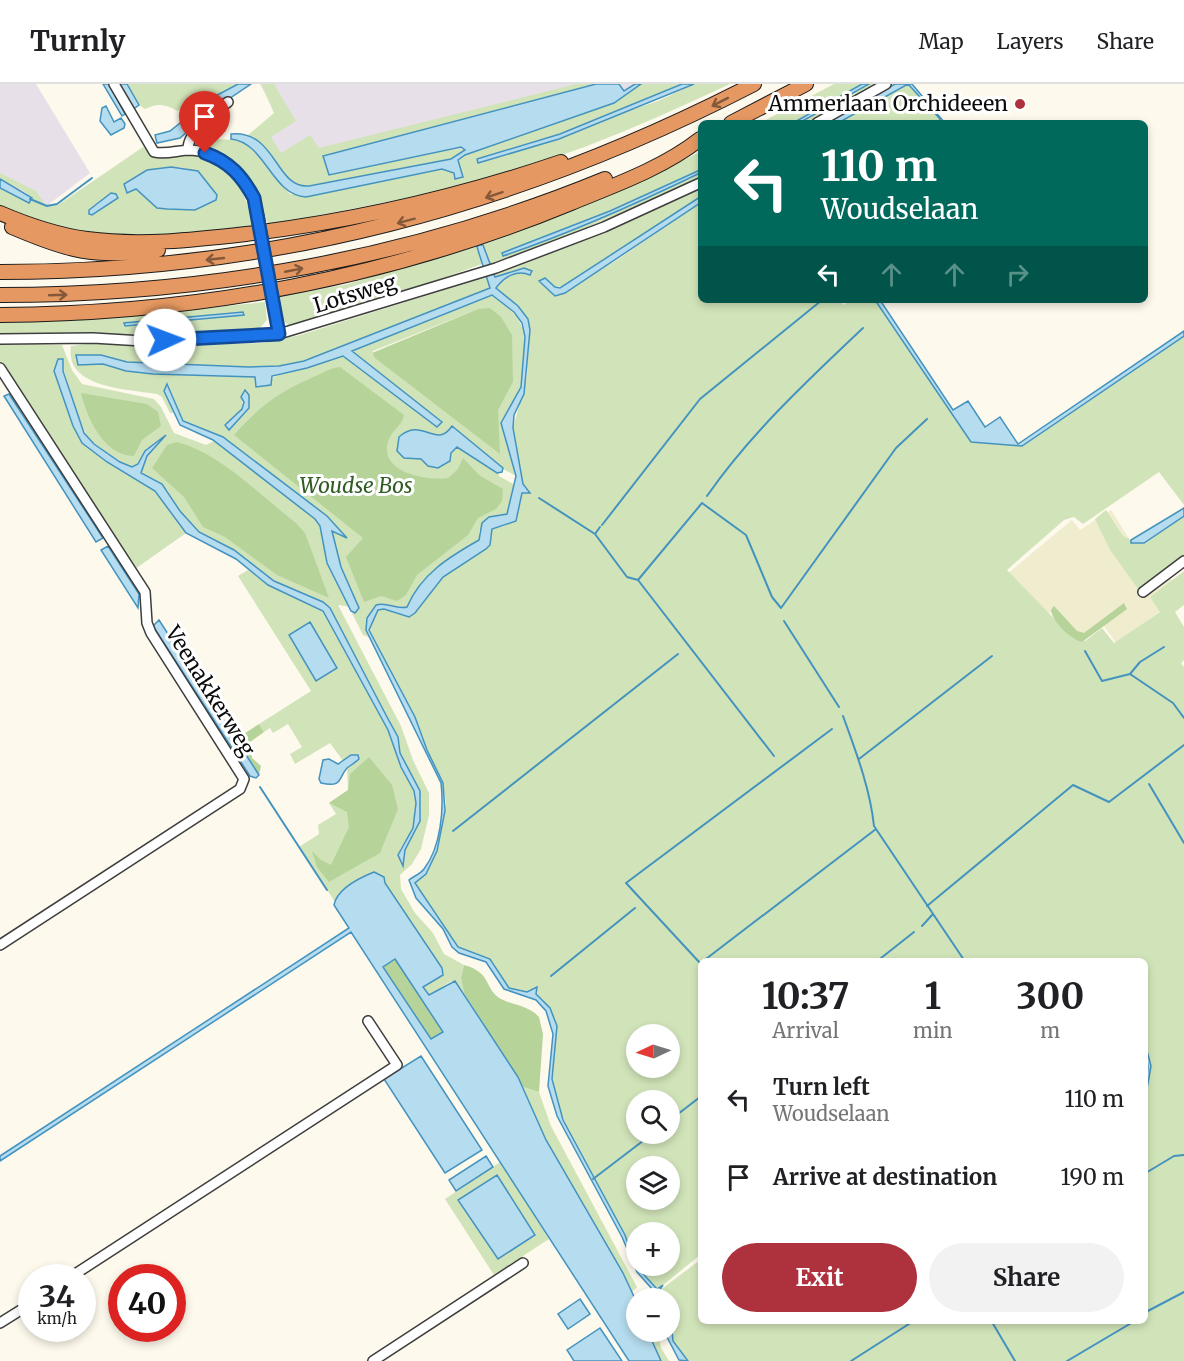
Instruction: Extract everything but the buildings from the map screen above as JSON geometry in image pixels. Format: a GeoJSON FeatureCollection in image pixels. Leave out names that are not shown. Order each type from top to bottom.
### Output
{"type":"FeatureCollection","features":[{"type":"Feature","properties":{"kind":"highway"},"geometry":{"type":"LineString","coordinates":[[0,272],[135,267],[236,256],[319,242],[465,198],[685,119],[754,84]]}},
{"type":"Feature","properties":{"kind":"highway"},"geometry":{"type":"LineString","coordinates":[[738,120],[806,84]]}},
{"type":"Feature","properties":{"kind":"highway"},"geometry":{"type":"LineString","coordinates":[[0,315],[125,310],[240,297],[349,275],[476,233],[698,140]]}},
{"type":"Feature","properties":{"kind":"highway"},"geometry":{"type":"LineString","coordinates":[[0,213],[52,232],[108,242],[156,242],[258,232],[465,198]]}},
{"type":"Feature","properties":{"kind":"highway"},"geometry":{"type":"LineString","coordinates":[[0,222],[61,248],[100,254],[127,254],[232,241],[258,232]]}},
{"type":"Feature","properties":{"kind":"highway"},"geometry":{"type":"LineString","coordinates":[[0,295],[137,290],[274,274],[476,233]]}},
{"type":"Feature","properties":{"kind":"street"},"geometry":{"type":"LineString","coordinates":[[114,84],[153,152],[188,150],[215,156],[232,167],[245,182],[254,198],[259,217],[279,334]]}},
{"type":"Feature","properties":{"kind":"street"},"geometry":{"type":"LineString","coordinates":[[822,120],[886,84]]}},
{"type":"Feature","properties":{"kind":"street"},"geometry":{"type":"LineString","coordinates":[[188,150],[189,138],[208,115],[228,102]]}},
{"type":"Feature","properties":{"kind":"street","name":"Lotsweg"},"geometry":{"type":"LineString","coordinates":[[0,339],[93,338],[143,341],[279,334],[496,268],[604,227],[698,184]]}},
{"type":"Feature","properties":{"kind":"street","name":"Veenakkerweg"},"geometry":{"type":"LineString","coordinates":[[0,368],[145,592],[147,623],[151,633],[242,775],[244,784],[240,789],[0,945]]}},
{"type":"Feature","properties":{"kind":"street"},"geometry":{"type":"LineString","coordinates":[[1143,592],[1184,561]]}},
{"type":"Feature","properties":{"kind":"street"},"geometry":{"type":"LineString","coordinates":[[91,1264],[397,1065],[368,1021]]}},
{"type":"Feature","properties":{"kind":"street"},"geometry":{"type":"LineString","coordinates":[[374,1361],[523,1263]]}},
{"type":"Feature","properties":{"kind":"street"},"geometry":{"type":"LineString","coordinates":[[0,1323],[18,1312]]}},
{"type":"Feature","properties":{"kind":"shaded area"},"geometry":{"type":"Polygon","coordinates":[[[0,84],[36,84],[90,173],[48,205],[0,182],[0,84]]]}},
{"type":"Feature","properties":{"kind":"shaded area"},"geometry":{"type":"Polygon","coordinates":[[[260,84],[659,84],[485,153],[315,188],[255,131],[276,114],[260,84]]]}},
{"type":"Feature","properties":{"kind":"shaded area"},"geometry":{"type":"Polygon","coordinates":[[[1111,510],[1145,564],[1157,558],[1174,584],[1163,609],[1116,643],[1104,626],[1078,643],[1052,611],[1040,620],[1007,574],[1072,520],[1080,530],[1111,510]]]}},
{"type":"Feature","properties":{"kind":"green space"},"geometry":{"type":"Polygon","coordinates":[[[127,84],[238,84],[210,99],[191,115],[183,108],[177,111],[161,105],[145,109],[139,105],[127,84]]]}},
{"type":"Feature","properties":{"kind":"green space"},"geometry":{"type":"Polygon","coordinates":[[[261,84],[274,84],[296,121],[271,137],[281,153],[310,135],[319,148],[576,84],[596,84],[323,156],[465,149],[454,158],[301,187],[287,180],[264,146],[247,136],[274,113],[261,84]]]}},
{"type":"Feature","properties":{"kind":"green space"},"geometry":{"type":"Polygon","coordinates":[[[641,84],[682,84],[607,117],[477,159],[478,162],[658,101],[694,84],[730,84],[605,139],[509,172],[430,193],[268,224],[252,183],[238,167],[222,155],[191,146],[196,134],[221,111],[226,117],[215,131],[211,132],[211,139],[241,140],[259,157],[290,194],[306,197],[442,169],[454,173],[456,178],[463,177],[458,160],[465,155],[641,84]]]}},
{"type":"Feature","properties":{"kind":"green space"},"geometry":{"type":"Polygon","coordinates":[[[834,84],[879,84],[816,120],[766,120],[834,84]]]}},
{"type":"Feature","properties":{"kind":"green space"},"geometry":{"type":"Polygon","coordinates":[[[908,84],[940,119],[940,120],[843,120],[908,84]]]}},
{"type":"Feature","properties":{"kind":"green space"},"geometry":{"type":"Polygon","coordinates":[[[143,147],[155,157],[192,153],[206,156],[217,162],[236,181],[248,205],[254,231],[193,238],[82,238],[0,211],[0,188],[29,203],[27,193],[0,179],[0,173],[36,191],[45,204],[58,205],[143,147]],[[185,168],[147,170],[124,184],[135,189],[157,208],[195,210],[185,168]]]}},
{"type":"Feature","properties":{"kind":"green space"},"geometry":{"type":"Polygon","coordinates":[[[698,153],[698,180],[562,238],[489,264],[483,246],[477,247],[482,264],[412,289],[291,327],[282,320],[278,297],[348,284],[498,238],[599,200],[698,153]]]}},
{"type":"Feature","properties":{"kind":"green space"},"geometry":{"type":"Polygon","coordinates":[[[698,187],[698,198],[563,286],[555,287],[557,296],[617,260],[698,204],[698,303],[841,303],[843,305],[877,303],[971,442],[1022,446],[1184,336],[1184,505],[1159,472],[1083,524],[1074,517],[1064,520],[1007,570],[1073,638],[1085,641],[1102,628],[1114,643],[1160,612],[1150,597],[1184,571],[1184,605],[1175,612],[1184,627],[1184,660],[1181,663],[1184,667],[1184,1361],[688,1361],[674,1342],[680,1342],[680,1288],[663,1288],[698,1262],[698,1324],[1148,1324],[1148,958],[698,958],[698,1257],[680,1271],[680,1222],[626,1222],[626,1239],[579,1153],[560,1109],[551,1073],[556,1040],[554,1019],[548,1007],[536,994],[537,987],[527,992],[509,988],[493,962],[458,947],[414,883],[426,874],[437,851],[446,803],[443,783],[427,750],[415,717],[369,629],[378,610],[384,609],[408,617],[415,613],[443,577],[486,549],[492,529],[505,526],[522,493],[527,493],[529,490],[523,484],[513,428],[527,376],[528,319],[496,288],[494,274],[591,237],[698,187]]]}},
{"type":"Feature","properties":{"kind":"green space","name":"Woudse Bos"},"geometry":{"type":"Polygon","coordinates":[[[486,277],[490,288],[304,361],[279,366],[127,362],[101,355],[78,365],[103,364],[126,371],[153,374],[255,377],[257,387],[287,372],[343,356],[359,368],[352,351],[492,295],[506,306],[521,325],[524,346],[521,387],[517,393],[509,452],[516,476],[498,466],[499,476],[515,485],[507,514],[496,516],[479,531],[479,540],[447,560],[428,576],[407,607],[375,605],[366,630],[368,637],[363,635],[351,611],[353,613],[358,608],[338,605],[401,726],[413,760],[429,793],[429,815],[421,849],[412,864],[400,875],[401,889],[415,913],[433,933],[444,954],[464,965],[461,978],[464,993],[451,981],[429,996],[423,987],[443,975],[442,968],[385,883],[337,895],[335,902],[299,847],[319,834],[318,825],[336,814],[329,803],[348,790],[347,768],[357,761],[346,758],[343,761],[330,743],[295,764],[290,754],[302,747],[288,724],[273,733],[270,728],[264,732],[259,724],[311,691],[238,576],[248,570],[268,585],[321,609],[388,730],[401,767],[415,792],[413,829],[400,849],[404,860],[405,850],[420,821],[420,791],[400,753],[398,737],[330,608],[323,602],[274,581],[234,550],[199,532],[180,511],[167,490],[154,479],[141,473],[145,459],[135,467],[128,467],[88,439],[78,416],[63,367],[54,371],[79,439],[107,462],[155,491],[186,533],[135,569],[0,361],[0,344],[62,345],[72,370],[82,384],[154,399],[161,407],[174,433],[206,445],[222,437],[183,421],[168,385],[164,391],[174,413],[170,413],[162,397],[157,394],[115,388],[87,378],[77,371],[71,360],[71,346],[95,343],[129,346],[263,343],[300,335],[486,277]],[[478,309],[373,351],[372,355],[476,315],[478,309]],[[243,392],[242,409],[225,425],[229,429],[249,408],[249,395],[243,392]]]}},
{"type":"Feature","properties":{"kind":"green space"},"geometry":{"type":"Polygon","coordinates":[[[265,302],[267,320],[259,329],[141,339],[101,335],[0,334],[0,320],[156,313],[265,302]]]}},
{"type":"Feature","properties":{"kind":"green space"},"geometry":{"type":"Polygon","coordinates":[[[490,308],[501,317],[512,335],[513,382],[498,410],[500,454],[375,358],[372,353],[478,309],[490,308]]]}},
{"type":"Feature","properties":{"kind":"green space","name":"Woudse Bos"},"geometry":{"type":"Polygon","coordinates":[[[340,367],[404,415],[389,439],[387,450],[396,467],[416,476],[448,478],[458,469],[463,458],[479,475],[503,489],[502,501],[496,509],[478,518],[468,535],[417,575],[406,595],[397,601],[381,596],[364,602],[346,557],[363,538],[234,435],[263,406],[282,393],[326,371],[340,367]]]}},
{"type":"Feature","properties":{"kind":"green space"},"geometry":{"type":"Polygon","coordinates":[[[81,393],[147,404],[158,412],[161,426],[142,440],[134,456],[123,454],[114,450],[98,434],[81,393]]]}},
{"type":"Feature","properties":{"kind":"green space"},"geometry":{"type":"Polygon","coordinates":[[[176,442],[192,447],[223,465],[296,523],[305,533],[329,598],[277,575],[225,537],[203,527],[184,497],[152,468],[167,445],[176,442]]]}},
{"type":"Feature","properties":{"kind":"green space"},"geometry":{"type":"Polygon","coordinates":[[[1106,510],[1123,536],[1131,540],[1131,543],[1144,543],[1184,516],[1184,555],[1141,593],[1110,550],[1095,519],[1106,510]]]}},
{"type":"Feature","properties":{"kind":"green space"},"geometry":{"type":"Polygon","coordinates":[[[1124,603],[1127,609],[1082,642],[1062,629],[1051,610],[1054,606],[1077,631],[1084,633],[1124,603]]]}},
{"type":"Feature","properties":{"kind":"green space"},"geometry":{"type":"Polygon","coordinates":[[[259,724],[264,732],[246,745],[251,749],[252,758],[261,766],[259,775],[236,739],[259,724]]]}},
{"type":"Feature","properties":{"kind":"green space"},"geometry":{"type":"Polygon","coordinates":[[[369,757],[392,785],[398,809],[380,853],[329,882],[317,867],[312,851],[321,860],[331,865],[349,827],[347,812],[329,803],[348,790],[350,774],[369,757]]]}},
{"type":"Feature","properties":{"kind":"green space"},"geometry":{"type":"Polygon","coordinates":[[[395,958],[443,1033],[431,1039],[383,966],[395,958]]]}},
{"type":"Feature","properties":{"kind":"green space"},"geometry":{"type":"Polygon","coordinates":[[[464,965],[484,976],[495,995],[526,1008],[539,1017],[543,1034],[539,1092],[523,1087],[464,993],[461,978],[464,965]]]}},
{"type":"Feature","properties":{"kind":"green space"},"geometry":{"type":"Polygon","coordinates":[[[523,1087],[539,1092],[551,1126],[626,1266],[626,1276],[631,1276],[636,1288],[630,1288],[546,1140],[523,1087]]]}},
{"type":"Feature","properties":{"kind":"green space"},"geometry":{"type":"Polygon","coordinates":[[[500,1162],[549,1239],[494,1275],[445,1199],[500,1162]]]}},
{"type":"Feature","properties":{"kind":"green space"},"geometry":{"type":"Polygon","coordinates":[[[646,1276],[674,1276],[659,1288],[656,1288],[646,1276]]]}},
{"type":"Feature","properties":{"kind":"green space"},"geometry":{"type":"Polygon","coordinates":[[[652,1342],[660,1342],[669,1361],[661,1361],[652,1342]]]}},
{"type":"Feature","properties":{"kind":"water"},"geometry":{"type":"Polygon","coordinates":[[[103,84],[109,84],[125,114],[122,116],[103,84]]]}},
{"type":"Feature","properties":{"kind":"water"},"geometry":{"type":"Polygon","coordinates":[[[117,84],[127,84],[139,105],[132,110],[117,84]]]}},
{"type":"Feature","properties":{"kind":"water"},"geometry":{"type":"Polygon","coordinates":[[[238,84],[251,84],[211,111],[180,138],[157,143],[155,135],[170,131],[210,99],[238,84]]]}},
{"type":"Feature","properties":{"kind":"water"},"geometry":{"type":"Polygon","coordinates":[[[596,84],[619,84],[624,91],[635,84],[641,84],[614,103],[465,155],[458,160],[463,177],[455,179],[454,173],[442,169],[306,197],[284,188],[253,149],[231,139],[231,134],[246,135],[258,141],[267,149],[289,179],[309,186],[451,159],[465,150],[461,147],[329,175],[323,156],[596,84]]]}},
{"type":"Feature","properties":{"kind":"water"},"geometry":{"type":"Polygon","coordinates":[[[682,84],[694,84],[559,139],[478,163],[477,159],[560,134],[682,84]]]}},
{"type":"Feature","properties":{"kind":"water"},"geometry":{"type":"Polygon","coordinates":[[[862,84],[869,84],[804,120],[798,120],[862,84]]]}},
{"type":"Feature","properties":{"kind":"water"},"geometry":{"type":"Polygon","coordinates":[[[895,84],[908,84],[843,120],[831,120],[895,84]]]}},
{"type":"Feature","properties":{"kind":"water"},"geometry":{"type":"Polygon","coordinates":[[[908,84],[912,84],[942,120],[908,84]]]}},
{"type":"Feature","properties":{"kind":"water"},"geometry":{"type":"Polygon","coordinates":[[[106,106],[114,122],[121,118],[125,124],[124,128],[111,135],[100,121],[102,108],[106,106]]]}},
{"type":"Feature","properties":{"kind":"water"},"geometry":{"type":"Polygon","coordinates":[[[171,167],[198,171],[217,195],[216,200],[195,210],[167,209],[157,208],[136,189],[127,193],[124,184],[147,170],[171,167]]]}},
{"type":"Feature","properties":{"kind":"water"},"geometry":{"type":"Polygon","coordinates":[[[698,171],[698,174],[627,207],[503,256],[502,253],[610,211],[698,171]]]}},
{"type":"Feature","properties":{"kind":"water"},"geometry":{"type":"Polygon","coordinates":[[[0,179],[32,198],[29,203],[0,188],[0,179]]]}},
{"type":"Feature","properties":{"kind":"water"},"geometry":{"type":"Polygon","coordinates":[[[111,193],[116,194],[118,198],[92,215],[89,214],[89,210],[111,193]]]}},
{"type":"Feature","properties":{"kind":"water"},"geometry":{"type":"Polygon","coordinates":[[[698,198],[698,204],[565,293],[555,296],[539,281],[545,278],[555,287],[560,288],[698,198]]]}},
{"type":"Feature","properties":{"kind":"water"},"geometry":{"type":"Polygon","coordinates":[[[483,245],[495,277],[524,268],[532,271],[530,275],[520,273],[511,275],[496,288],[518,306],[528,319],[530,330],[524,394],[514,415],[513,428],[523,484],[530,493],[522,493],[516,521],[492,529],[490,545],[443,577],[415,613],[409,617],[384,609],[378,610],[369,630],[415,717],[427,750],[443,783],[445,811],[437,851],[426,874],[415,883],[458,947],[490,959],[509,988],[527,992],[537,987],[536,994],[550,1008],[557,1026],[552,1079],[563,1120],[625,1235],[626,1246],[557,1116],[548,1086],[553,1034],[546,1011],[536,1000],[504,989],[486,962],[459,953],[452,947],[443,929],[416,898],[409,880],[424,869],[438,839],[442,804],[441,783],[366,630],[367,618],[376,605],[407,607],[428,576],[447,560],[479,540],[482,523],[489,517],[507,514],[516,476],[501,423],[521,387],[525,337],[522,323],[514,312],[492,295],[352,351],[442,422],[437,427],[343,356],[272,376],[271,385],[256,387],[255,377],[126,371],[103,364],[78,365],[76,355],[101,355],[127,362],[249,367],[279,366],[304,361],[490,288],[477,247],[483,245]]]}},
{"type":"Feature","properties":{"kind":"water"},"geometry":{"type":"Polygon","coordinates":[[[877,303],[882,303],[953,410],[968,401],[985,427],[1000,417],[1018,444],[1184,331],[1184,336],[1022,446],[971,442],[877,303]]]}},
{"type":"Feature","properties":{"kind":"water"},"geometry":{"type":"Polygon","coordinates":[[[243,312],[244,315],[125,326],[124,323],[243,312]]]}},
{"type":"Feature","properties":{"kind":"water"},"geometry":{"type":"Polygon","coordinates":[[[58,359],[63,359],[63,371],[84,433],[94,444],[120,462],[132,467],[138,464],[145,451],[166,435],[147,456],[141,473],[162,484],[180,511],[199,532],[234,550],[274,581],[323,602],[330,608],[398,737],[400,753],[420,791],[420,821],[405,850],[403,866],[398,855],[413,828],[416,803],[414,791],[401,767],[388,730],[323,611],[268,585],[236,559],[186,533],[155,491],[107,462],[82,443],[73,426],[54,371],[58,359]]]}},
{"type":"Feature","properties":{"kind":"water"},"geometry":{"type":"Polygon","coordinates":[[[167,384],[183,421],[223,437],[327,516],[347,538],[332,531],[341,567],[359,608],[355,613],[351,611],[327,563],[320,526],[315,519],[213,440],[180,425],[164,391],[167,384]]]}},
{"type":"Feature","properties":{"kind":"water"},"geometry":{"type":"Polygon","coordinates":[[[245,390],[249,395],[249,408],[229,430],[225,425],[242,409],[244,402],[241,397],[245,390]]]}},
{"type":"Feature","properties":{"kind":"water"},"geometry":{"type":"Polygon","coordinates":[[[9,394],[103,538],[96,542],[4,396],[9,394]]]}},
{"type":"Feature","properties":{"kind":"water"},"geometry":{"type":"Polygon","coordinates":[[[452,426],[503,468],[502,472],[497,473],[457,447],[451,453],[450,461],[438,468],[428,466],[421,459],[404,458],[397,451],[399,437],[407,431],[415,430],[440,435],[446,433],[452,426]]]}},
{"type":"Feature","properties":{"kind":"water"},"geometry":{"type":"Polygon","coordinates":[[[1184,508],[1184,516],[1144,543],[1131,543],[1131,540],[1184,508]]]}},
{"type":"Feature","properties":{"kind":"water"},"geometry":{"type":"Polygon","coordinates":[[[108,546],[139,594],[138,608],[101,550],[108,546]]]}},
{"type":"Feature","properties":{"kind":"water"},"geometry":{"type":"Polygon","coordinates":[[[159,620],[259,775],[256,778],[250,776],[153,626],[159,620]]]}},
{"type":"Feature","properties":{"kind":"water"},"geometry":{"type":"Polygon","coordinates":[[[310,622],[337,668],[316,681],[289,635],[310,622]]]}},
{"type":"Feature","properties":{"kind":"water"},"geometry":{"type":"Polygon","coordinates":[[[351,755],[358,755],[359,759],[347,768],[337,783],[321,783],[319,779],[323,760],[329,759],[338,764],[351,755]]]}},
{"type":"Feature","properties":{"kind":"water"},"geometry":{"type":"Polygon","coordinates":[[[374,872],[384,877],[385,883],[442,968],[443,975],[423,987],[429,995],[455,981],[518,1077],[546,1140],[630,1288],[626,1288],[626,1342],[652,1342],[661,1361],[629,1361],[351,932],[0,1161],[0,1156],[349,928],[334,905],[339,894],[356,881],[374,872]],[[395,959],[383,967],[431,1039],[443,1032],[395,959]]]}},
{"type":"Feature","properties":{"kind":"water"},"geometry":{"type":"Polygon","coordinates":[[[1148,1054],[1151,1066],[1148,1083],[1148,1054]]]}},
{"type":"Feature","properties":{"kind":"water"},"geometry":{"type":"Polygon","coordinates":[[[421,1056],[482,1150],[445,1173],[384,1079],[421,1056]]]}},
{"type":"Feature","properties":{"kind":"water"},"geometry":{"type":"Polygon","coordinates":[[[486,1156],[493,1167],[456,1191],[449,1180],[486,1156]]]}},
{"type":"Feature","properties":{"kind":"water"},"geometry":{"type":"Polygon","coordinates":[[[497,1175],[535,1235],[498,1259],[458,1200],[497,1175]]]}},
{"type":"Feature","properties":{"kind":"water"},"geometry":{"type":"Polygon","coordinates":[[[641,1276],[645,1276],[656,1288],[651,1288],[641,1276]]]}},
{"type":"Feature","properties":{"kind":"water"},"geometry":{"type":"Polygon","coordinates":[[[580,1299],[590,1314],[568,1329],[558,1314],[580,1299]]]}},
{"type":"Feature","properties":{"kind":"water"},"geometry":{"type":"Polygon","coordinates":[[[600,1328],[622,1361],[574,1361],[567,1350],[600,1328]]]}},
{"type":"Feature","properties":{"kind":"water"},"geometry":{"type":"Polygon","coordinates":[[[670,1342],[674,1342],[688,1361],[679,1360],[670,1342]]]}},
{"type":"Feature","properties":{"kind":"waterway"},"geometry":{"type":"LineString","coordinates":[[30,199],[47,206],[57,204],[92,178]]}},
{"type":"Feature","properties":{"kind":"waterway"},"geometry":{"type":"LineString","coordinates":[[602,525],[700,399],[818,303]]}},
{"type":"Feature","properties":{"kind":"waterway"},"geometry":{"type":"LineString","coordinates":[[707,496],[761,429],[863,328]]}},
{"type":"Feature","properties":{"kind":"waterway"},"geometry":{"type":"LineString","coordinates":[[638,580],[702,503],[746,535],[772,597],[781,608],[896,448],[927,419]]}},
{"type":"Feature","properties":{"kind":"waterway"},"geometry":{"type":"LineString","coordinates":[[539,498],[595,534],[627,577],[638,580],[774,756]]}},
{"type":"Feature","properties":{"kind":"waterway"},"geometry":{"type":"LineString","coordinates":[[595,534],[600,527]]}},
{"type":"Feature","properties":{"kind":"waterway"},"geometry":{"type":"LineString","coordinates":[[784,621],[839,707]]}},
{"type":"Feature","properties":{"kind":"waterway"},"geometry":{"type":"LineString","coordinates":[[1130,674],[1140,662],[1164,647]]}},
{"type":"Feature","properties":{"kind":"waterway"},"geometry":{"type":"LineString","coordinates":[[1085,651],[1102,681],[1130,674],[1173,703],[1184,718]]}},
{"type":"Feature","properties":{"kind":"waterway"},"geometry":{"type":"LineString","coordinates":[[453,831],[678,654]]}},
{"type":"Feature","properties":{"kind":"waterway"},"geometry":{"type":"LineString","coordinates":[[859,759],[992,656]]}},
{"type":"Feature","properties":{"kind":"waterway"},"geometry":{"type":"LineString","coordinates":[[843,716],[866,784],[874,826],[963,958]]}},
{"type":"Feature","properties":{"kind":"waterway"},"geometry":{"type":"LineString","coordinates":[[698,961],[626,883],[832,729]]}},
{"type":"Feature","properties":{"kind":"waterway"},"geometry":{"type":"LineString","coordinates":[[927,906],[1073,785],[1109,802],[1184,745]]}},
{"type":"Feature","properties":{"kind":"waterway"},"geometry":{"type":"LineString","coordinates":[[1149,784],[1184,843]]}},
{"type":"Feature","properties":{"kind":"waterway"},"geometry":{"type":"LineString","coordinates":[[260,787],[327,890]]}},
{"type":"Feature","properties":{"kind":"waterway"},"geometry":{"type":"LineString","coordinates":[[707,958],[876,829]]}},
{"type":"Feature","properties":{"kind":"waterway"},"geometry":{"type":"LineString","coordinates":[[551,976],[635,908]]}},
{"type":"Feature","properties":{"kind":"waterway"},"geometry":{"type":"LineString","coordinates":[[922,926],[933,914]]}},
{"type":"Feature","properties":{"kind":"waterway"},"geometry":{"type":"LineString","coordinates":[[881,958],[914,932]]}},
{"type":"Feature","properties":{"kind":"waterway"},"geometry":{"type":"LineString","coordinates":[[680,1112],[698,1099]]}},
{"type":"Feature","properties":{"kind":"waterway"},"geometry":{"type":"LineString","coordinates":[[593,1179],[639,1144]]}},
{"type":"Feature","properties":{"kind":"waterway"},"geometry":{"type":"LineString","coordinates":[[1148,1172],[1174,1156],[1184,1155]]}},
{"type":"Feature","properties":{"kind":"waterway"},"geometry":{"type":"LineString","coordinates":[[1148,1311],[1184,1292]]}},
{"type":"Feature","properties":{"kind":"waterway"},"geometry":{"type":"LineString","coordinates":[[851,1361],[909,1324]]}},
{"type":"Feature","properties":{"kind":"waterway"},"geometry":{"type":"LineString","coordinates":[[993,1324],[1015,1361]]}},
{"type":"Feature","properties":{"kind":"waterway"},"geometry":{"type":"LineString","coordinates":[[1067,1361],[1130,1324]]}},
{"type":"Feature","properties":{"kind":"place","name":"Ammerlaan Orchideeen"},"geometry":{"type":"Point","coordinates":[1020,104]}},
{"type":"Feature","properties":{"kind":"route"},"geometry":{"type":"LineString","coordinates":[[165,340],[279,334],[254,198],[240,174],[224,161],[205,153]]}}]}
